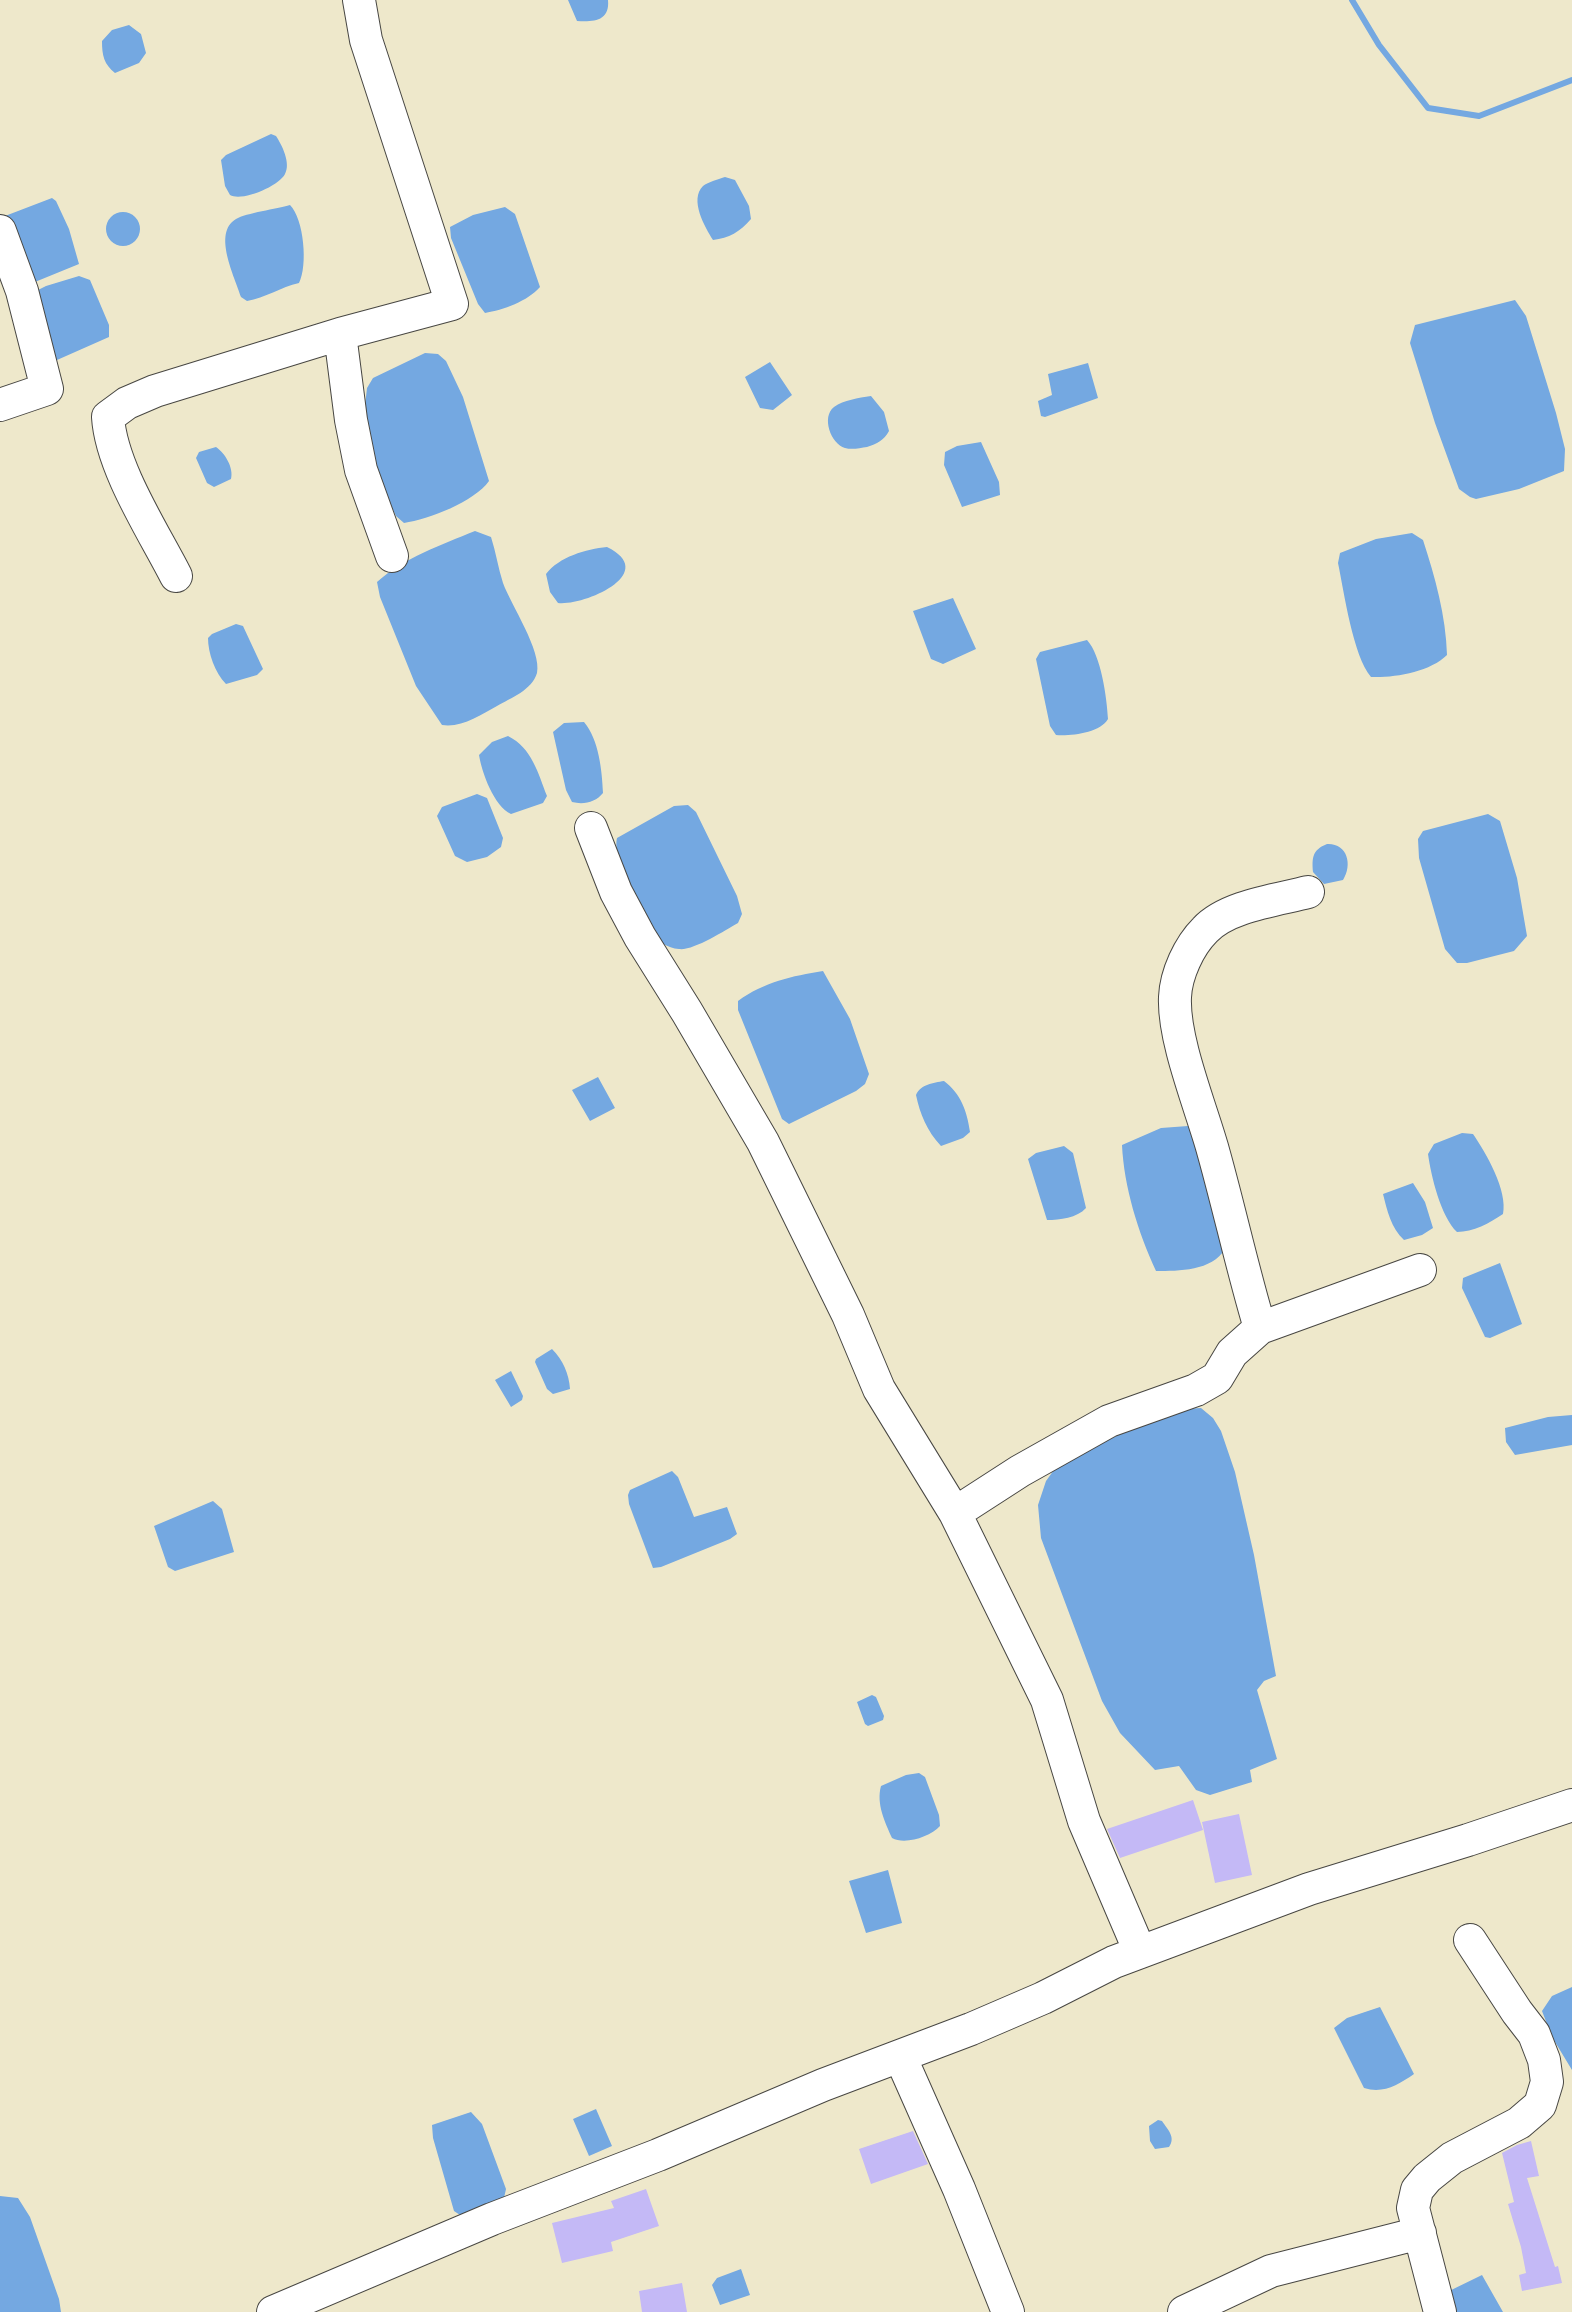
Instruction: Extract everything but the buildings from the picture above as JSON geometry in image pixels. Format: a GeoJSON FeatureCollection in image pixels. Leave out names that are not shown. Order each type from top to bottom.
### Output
{"type":"FeatureCollection","features":[{"type":"Feature","properties":{"kind":"street"},"geometry":{"type":"LineString","coordinates":[[176,576],[116,454],[109,432],[108,417],[127,404],[155,391],[340,334],[452,304],[366,40],[359,0]]}},
{"type":"Feature","properties":{"kind":"street"},"geometry":{"type":"LineString","coordinates":[[0,231],[22,290],[47,389],[0,405]]}},
{"type":"Feature","properties":{"kind":"street"},"geometry":{"type":"LineString","coordinates":[[340,334],[351,420],[361,470],[392,556]]}},
{"type":"Feature","properties":{"kind":"street"},"geometry":{"type":"LineString","coordinates":[[591,828],[616,892],[762,1142],[848,1315],[879,1389],[956,1513],[1046,1700],[1084,1821],[1140,1952]]}},
{"type":"Feature","properties":{"kind":"street"},"geometry":{"type":"LineString","coordinates":[[1260,1328],[1240,1259],[1227,1199],[1178,1033],[1175,996],[1184,961],[1203,931],[1219,917],[1308,892]]}},
{"type":"Feature","properties":{"kind":"street"},"geometry":{"type":"LineString","coordinates":[[956,1513],[1020,1471],[1109,1420],[1196,1390],[1217,1378],[1233,1353],[1260,1328],[1420,1270]]}},
{"type":"Feature","properties":{"kind":"street"},"geometry":{"type":"LineString","coordinates":[[273,2312],[492,2219],[658,2155],[822,2085],[971,2029],[1140,1952],[1309,1889],[1572,1805]]}},
{"type":"Feature","properties":{"kind":"street"},"geometry":{"type":"LineString","coordinates":[[1440,2312],[1413,2208],[1417,2190],[1427,2178],[1452,2158],[1519,2123],[1540,2105],[1547,2082],[1544,2060],[1534,2034],[1470,1940]]}},
{"type":"Feature","properties":{"kind":"street"},"geometry":{"type":"LineString","coordinates":[[900,2056],[959,2189],[1008,2312]]}},
{"type":"Feature","properties":{"kind":"street"},"geometry":{"type":"LineString","coordinates":[[1184,2312],[1271,2271],[1420,2233]]}},
{"type":"Feature","properties":{"kind":"water"},"geometry":{"type":"Polygon","coordinates":[[[568,0],[608,0],[608,7],[600,19],[577,21],[568,0]]]}},
{"type":"Feature","properties":{"kind":"water"},"geometry":{"type":"Polygon","coordinates":[[[129,25],[141,34],[146,53],[139,63],[115,73],[104,59],[102,41],[112,30],[129,25]]]}},
{"type":"Feature","properties":{"kind":"water"},"geometry":{"type":"Polygon","coordinates":[[[271,134],[276,136],[285,154],[285,174],[260,192],[236,197],[230,195],[225,186],[221,160],[226,155],[271,134]]]}},
{"type":"Feature","properties":{"kind":"water"},"geometry":{"type":"Polygon","coordinates":[[[725,177],[735,180],[749,206],[751,219],[734,234],[713,240],[700,213],[699,192],[703,186],[725,177]]]}},
{"type":"Feature","properties":{"kind":"water"},"geometry":{"type":"Polygon","coordinates":[[[52,198],[69,229],[79,264],[30,284],[3,222],[5,216],[52,198]]]}},
{"type":"Feature","properties":{"kind":"water"},"geometry":{"type":"Polygon","coordinates":[[[290,205],[299,221],[303,243],[303,266],[299,283],[247,301],[241,297],[227,256],[225,245],[229,226],[241,217],[290,205]]]}},
{"type":"Feature","properties":{"kind":"water"},"geometry":{"type":"Polygon","coordinates":[[[505,207],[515,214],[540,287],[515,304],[485,313],[478,304],[451,238],[450,227],[473,215],[505,207]]]}},
{"type":"Feature","properties":{"kind":"water"},"geometry":{"type":"Polygon","coordinates":[[[123,212],[135,217],[140,229],[135,241],[123,246],[111,241],[106,229],[111,217],[123,212]]]}},
{"type":"Feature","properties":{"kind":"water"},"geometry":{"type":"Polygon","coordinates":[[[79,276],[90,280],[109,325],[109,337],[57,360],[49,358],[32,293],[79,276]]]}},
{"type":"Feature","properties":{"kind":"water"},"geometry":{"type":"Polygon","coordinates":[[[1515,300],[1526,316],[1556,413],[1565,449],[1564,471],[1519,489],[1476,499],[1459,489],[1410,343],[1415,325],[1515,300]]]}},
{"type":"Feature","properties":{"kind":"water"},"geometry":{"type":"Polygon","coordinates":[[[425,353],[438,354],[446,361],[463,397],[489,481],[473,496],[450,508],[404,523],[396,516],[380,482],[364,414],[367,388],[373,378],[425,353]]]}},
{"type":"Feature","properties":{"kind":"water"},"geometry":{"type":"Polygon","coordinates":[[[770,362],[792,395],[773,410],[760,408],[745,377],[770,362]]]}},
{"type":"Feature","properties":{"kind":"water"},"geometry":{"type":"Polygon","coordinates":[[[1088,363],[1098,398],[1045,417],[1041,416],[1038,401],[1052,395],[1048,374],[1088,363]]]}},
{"type":"Feature","properties":{"kind":"water"},"geometry":{"type":"Polygon","coordinates":[[[871,396],[884,412],[889,431],[880,441],[867,447],[850,449],[840,446],[829,430],[830,411],[842,403],[871,396]]]}},
{"type":"Feature","properties":{"kind":"water"},"geometry":{"type":"Polygon","coordinates":[[[981,442],[999,482],[1000,495],[962,507],[944,465],[945,452],[957,446],[981,442]]]}},
{"type":"Feature","properties":{"kind":"water"},"geometry":{"type":"Polygon","coordinates":[[[216,447],[228,461],[232,475],[231,479],[214,487],[207,483],[196,458],[199,452],[216,447]]]}},
{"type":"Feature","properties":{"kind":"water"},"geometry":{"type":"Polygon","coordinates":[[[475,531],[491,537],[503,583],[535,653],[537,673],[526,689],[477,717],[464,723],[442,725],[416,686],[380,597],[377,582],[411,559],[475,531]]]}},
{"type":"Feature","properties":{"kind":"water"},"geometry":{"type":"Polygon","coordinates":[[[1412,533],[1423,540],[1432,568],[1442,611],[1447,655],[1422,670],[1371,677],[1359,654],[1350,623],[1338,563],[1340,553],[1376,539],[1412,533]]]}},
{"type":"Feature","properties":{"kind":"water"},"geometry":{"type":"Polygon","coordinates":[[[607,547],[621,557],[625,567],[622,577],[599,593],[570,603],[558,603],[550,592],[546,574],[551,568],[573,555],[607,547]]]}},
{"type":"Feature","properties":{"kind":"water"},"geometry":{"type":"Polygon","coordinates":[[[953,598],[976,649],[943,664],[931,659],[913,611],[953,598]]]}},
{"type":"Feature","properties":{"kind":"water"},"geometry":{"type":"Polygon","coordinates":[[[236,624],[243,626],[263,669],[257,675],[226,684],[213,662],[208,638],[236,624]]]}},
{"type":"Feature","properties":{"kind":"water"},"geometry":{"type":"Polygon","coordinates":[[[1087,640],[1100,666],[1108,719],[1099,728],[1077,734],[1056,735],[1050,726],[1036,659],[1040,652],[1087,640]]]}},
{"type":"Feature","properties":{"kind":"water"},"geometry":{"type":"Polygon","coordinates":[[[584,722],[596,746],[601,765],[603,793],[593,801],[576,803],[572,802],[566,790],[553,732],[564,723],[584,722]]]}},
{"type":"Feature","properties":{"kind":"water"},"geometry":{"type":"Polygon","coordinates":[[[508,736],[529,754],[547,796],[543,803],[511,814],[494,797],[479,755],[492,742],[508,736]]]}},
{"type":"Feature","properties":{"kind":"water"},"geometry":{"type":"Polygon","coordinates":[[[477,794],[487,798],[503,838],[501,847],[487,857],[467,862],[455,856],[437,816],[442,807],[477,794]]]}},
{"type":"Feature","properties":{"kind":"water"},"geometry":{"type":"Polygon","coordinates":[[[688,805],[696,812],[737,896],[742,914],[738,923],[717,935],[692,947],[679,949],[667,946],[657,939],[646,925],[627,887],[616,847],[617,838],[674,806],[688,805]]]}},
{"type":"Feature","properties":{"kind":"water"},"geometry":{"type":"Polygon","coordinates":[[[1488,814],[1500,821],[1517,878],[1527,936],[1514,951],[1457,963],[1445,949],[1419,858],[1418,839],[1423,831],[1488,814]]]}},
{"type":"Feature","properties":{"kind":"water"},"geometry":{"type":"Polygon","coordinates":[[[1327,844],[1343,851],[1348,867],[1343,880],[1324,884],[1313,872],[1313,863],[1316,852],[1327,844]]]}},
{"type":"Feature","properties":{"kind":"water"},"geometry":{"type":"Polygon","coordinates":[[[823,971],[850,1019],[869,1074],[865,1084],[856,1091],[789,1124],[782,1119],[738,1010],[738,1001],[779,981],[823,971]]]}},
{"type":"Feature","properties":{"kind":"water"},"geometry":{"type":"Polygon","coordinates":[[[598,1077],[615,1108],[590,1121],[572,1090],[598,1077]]]}},
{"type":"Feature","properties":{"kind":"water"},"geometry":{"type":"Polygon","coordinates":[[[944,1081],[962,1104],[970,1132],[963,1138],[941,1146],[925,1122],[916,1095],[924,1086],[944,1081]]]}},
{"type":"Feature","properties":{"kind":"water"},"geometry":{"type":"Polygon","coordinates":[[[1188,1126],[1194,1133],[1225,1249],[1204,1266],[1156,1271],[1133,1209],[1122,1145],[1161,1128],[1188,1126]]]}},
{"type":"Feature","properties":{"kind":"water"},"geometry":{"type":"Polygon","coordinates":[[[1462,1133],[1473,1134],[1484,1151],[1495,1172],[1504,1205],[1503,1214],[1493,1221],[1475,1229],[1457,1232],[1442,1207],[1428,1154],[1434,1144],[1462,1133]]]}},
{"type":"Feature","properties":{"kind":"water"},"geometry":{"type":"Polygon","coordinates":[[[1064,1146],[1073,1153],[1086,1208],[1073,1216],[1047,1220],[1028,1159],[1036,1153],[1064,1146]]]}},
{"type":"Feature","properties":{"kind":"water"},"geometry":{"type":"Polygon","coordinates":[[[1413,1183],[1425,1202],[1433,1228],[1422,1235],[1404,1240],[1393,1224],[1383,1194],[1413,1183]]]}},
{"type":"Feature","properties":{"kind":"water"},"geometry":{"type":"Polygon","coordinates":[[[1500,1263],[1522,1324],[1490,1338],[1485,1337],[1462,1288],[1463,1278],[1500,1263]]]}},
{"type":"Feature","properties":{"kind":"water"},"geometry":{"type":"Polygon","coordinates":[[[552,1349],[565,1368],[570,1389],[553,1394],[547,1389],[535,1362],[552,1349]]]}},
{"type":"Feature","properties":{"kind":"water"},"geometry":{"type":"Polygon","coordinates":[[[511,1371],[523,1396],[522,1400],[511,1407],[495,1380],[511,1371]]]}},
{"type":"Feature","properties":{"kind":"water"},"geometry":{"type":"Polygon","coordinates":[[[1201,1408],[1213,1418],[1221,1431],[1235,1472],[1254,1555],[1276,1676],[1264,1681],[1257,1690],[1277,1759],[1250,1770],[1252,1782],[1210,1795],[1196,1790],[1179,1766],[1155,1770],[1120,1733],[1102,1701],[1041,1538],[1038,1505],[1046,1481],[1059,1463],[1125,1432],[1184,1409],[1201,1408]]]}},
{"type":"Feature","properties":{"kind":"water"},"geometry":{"type":"Polygon","coordinates":[[[1572,1415],[1572,1445],[1515,1455],[1506,1442],[1505,1428],[1548,1417],[1572,1415]]]}},
{"type":"Feature","properties":{"kind":"water"},"geometry":{"type":"Polygon","coordinates":[[[672,1471],[678,1477],[694,1517],[727,1507],[737,1534],[653,1568],[628,1495],[630,1490],[672,1471]]]}},
{"type":"Feature","properties":{"kind":"water"},"geometry":{"type":"Polygon","coordinates":[[[213,1501],[222,1509],[234,1552],[175,1571],[168,1567],[154,1526],[213,1501]]]}},
{"type":"Feature","properties":{"kind":"water"},"geometry":{"type":"Polygon","coordinates":[[[872,1695],[876,1697],[884,1716],[883,1720],[868,1726],[857,1702],[872,1695]]]}},
{"type":"Feature","properties":{"kind":"water"},"geometry":{"type":"Polygon","coordinates":[[[919,1773],[925,1777],[939,1815],[940,1826],[917,1839],[897,1840],[892,1838],[880,1806],[881,1786],[906,1775],[919,1773]]]}},
{"type":"Feature","properties":{"kind":"water"},"geometry":{"type":"Polygon","coordinates":[[[888,1870],[902,1923],[866,1933],[849,1881],[888,1870]]]}},
{"type":"Feature","properties":{"kind":"water"},"geometry":{"type":"Polygon","coordinates":[[[1572,1987],[1572,2070],[1552,2037],[1542,2011],[1552,1996],[1572,1987]]]}},
{"type":"Feature","properties":{"kind":"water"},"geometry":{"type":"Polygon","coordinates":[[[1380,2007],[1414,2074],[1390,2087],[1371,2090],[1364,2088],[1334,2028],[1347,2018],[1380,2007]]]}},
{"type":"Feature","properties":{"kind":"water"},"geometry":{"type":"Polygon","coordinates":[[[596,2109],[612,2146],[589,2156],[573,2119],[596,2109]]]}},
{"type":"Feature","properties":{"kind":"water"},"geometry":{"type":"Polygon","coordinates":[[[471,2112],[482,2124],[506,2189],[504,2198],[460,2215],[454,2211],[433,2138],[432,2125],[471,2112]]]}},
{"type":"Feature","properties":{"kind":"water"},"geometry":{"type":"Polygon","coordinates":[[[1158,2120],[1162,2121],[1172,2140],[1169,2147],[1155,2149],[1150,2141],[1149,2126],[1158,2120]]]}},
{"type":"Feature","properties":{"kind":"water"},"geometry":{"type":"Polygon","coordinates":[[[0,2196],[18,2198],[30,2217],[59,2299],[61,2312],[0,2312],[0,2196]]]}},
{"type":"Feature","properties":{"kind":"water"},"geometry":{"type":"Polygon","coordinates":[[[741,2269],[750,2295],[720,2305],[712,2285],[717,2278],[741,2269]]]}},
{"type":"Feature","properties":{"kind":"water"},"geometry":{"type":"Polygon","coordinates":[[[1482,2275],[1503,2312],[1447,2312],[1441,2295],[1482,2275]]]}},
{"type":"Feature","properties":{"kind":"waterway"},"geometry":{"type":"LineString","coordinates":[[1352,0],[1379,45],[1428,108],[1479,116],[1572,80]]}}]}
